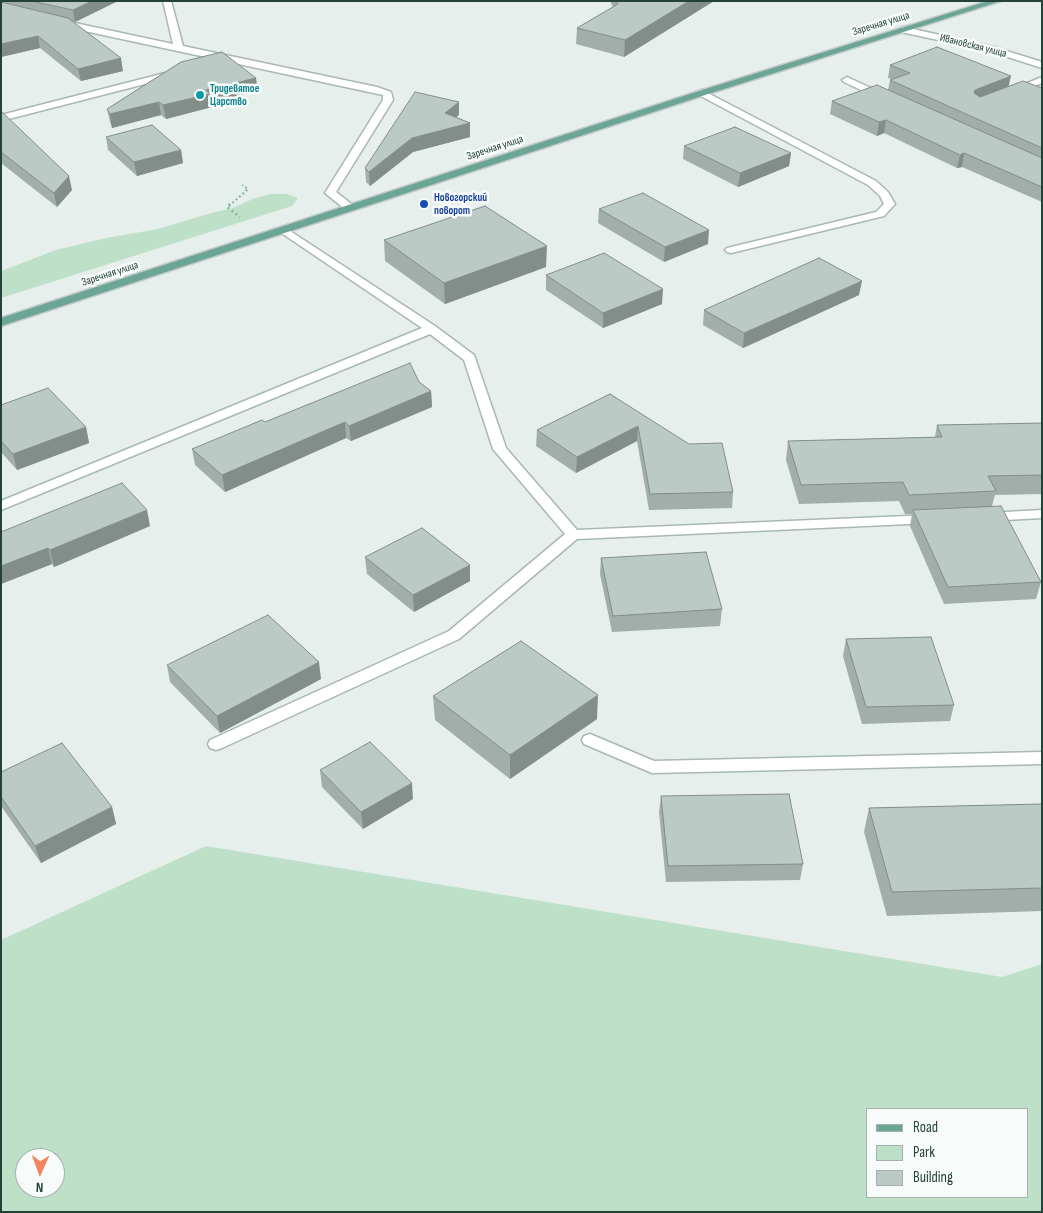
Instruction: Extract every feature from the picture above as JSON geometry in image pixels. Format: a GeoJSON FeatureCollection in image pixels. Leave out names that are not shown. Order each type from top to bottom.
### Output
{"type":"FeatureCollection","features":[{"type":"Feature","properties":{"kind":"main road","name":"Заречная улица"},"geometry":{"type":"LineString","coordinates":[[1,322],[702,93],[997,1]]}},
{"type":"Feature","properties":{"kind":"street"},"geometry":{"type":"LineString","coordinates":[[167,1],[179,49]]}},
{"type":"Feature","properties":{"kind":"street"},"geometry":{"type":"LineString","coordinates":[[48,20],[377,90],[388,94],[388,100],[330,193],[350,208]]}},
{"type":"Feature","properties":{"kind":"street","name":"Ивановская улица"},"geometry":{"type":"LineString","coordinates":[[904,30],[991,49],[1042,65]]}},
{"type":"Feature","properties":{"kind":"street"},"geometry":{"type":"LineString","coordinates":[[211,65],[230,60]]}},
{"type":"Feature","properties":{"kind":"street"},"geometry":{"type":"LineString","coordinates":[[1,118],[182,72]]}},
{"type":"Feature","properties":{"kind":"street"},"geometry":{"type":"LineString","coordinates":[[847,80],[892,100]]}},
{"type":"Feature","properties":{"kind":"street"},"geometry":{"type":"LineString","coordinates":[[1006,94],[1042,80]]}},
{"type":"Feature","properties":{"kind":"street"},"geometry":{"type":"LineString","coordinates":[[702,93],[872,183],[884,194],[890,204],[880,214],[731,250]]}},
{"type":"Feature","properties":{"kind":"street"},"geometry":{"type":"LineString","coordinates":[[284,230],[470,358],[500,449],[573,535]]}},
{"type":"Feature","properties":{"kind":"street"},"geometry":{"type":"LineString","coordinates":[[1,506],[430,329]]}},
{"type":"Feature","properties":{"kind":"street"},"geometry":{"type":"LineString","coordinates":[[972,518],[1042,514]]}},
{"type":"Feature","properties":{"kind":"street"},"geometry":{"type":"LineString","coordinates":[[216,744],[454,635],[573,535],[942,519]]}},
{"type":"Feature","properties":{"kind":"street"},"geometry":{"type":"LineString","coordinates":[[590,740],[652,767],[1042,758]]}},
{"type":"Feature","properties":{"kind":"path"},"geometry":{"type":"LineString","coordinates":[[242,185],[248,189],[227,207],[243,219]]}},
{"type":"Feature","properties":{"kind":"green space"},"geometry":{"type":"Polygon","coordinates":[[[271,194],[287,194],[298,198],[292,206],[1,298],[1,271],[56,250],[106,238],[158,229],[230,209],[255,198],[271,194]]]}},
{"type":"Feature","properties":{"kind":"green space"},"geometry":{"type":"Polygon","coordinates":[[[206,846],[1002,977],[1042,964],[1042,1212],[1,1212],[1,940],[206,846]]]}},
{"type":"Feature","properties":{"kind":"building"},"geometry":{"type":"Polygon","coordinates":[[[31,1],[92,1],[73,10],[31,1]]]}},
{"type":"Feature","properties":{"kind":"building"},"geometry":{"type":"Polygon","coordinates":[[[617,1],[689,1],[625,40],[577,28],[618,4],[617,1]]]}},
{"type":"Feature","properties":{"kind":"building"},"geometry":{"type":"Polygon","coordinates":[[[1,2],[68,18],[121,58],[78,69],[38,36],[1,44],[1,2]]]}},
{"type":"Feature","properties":{"kind":"building"},"geometry":{"type":"Polygon","coordinates":[[[937,47],[1011,76],[975,90],[974,93],[980,97],[1023,81],[1042,88],[1042,148],[890,80],[910,73],[890,65],[937,47]]]}},
{"type":"Feature","properties":{"kind":"building"},"geometry":{"type":"Polygon","coordinates":[[[222,52],[256,78],[206,90],[210,94],[163,105],[159,102],[110,114],[107,109],[181,62],[222,52]]]}},
{"type":"Feature","properties":{"kind":"building"},"geometry":{"type":"Polygon","coordinates":[[[877,85],[1042,158],[1042,187],[964,153],[960,155],[886,120],[879,122],[832,101],[877,85]]]}},
{"type":"Feature","properties":{"kind":"building"},"geometry":{"type":"Polygon","coordinates":[[[415,92],[459,102],[445,113],[470,123],[412,138],[369,172],[365,168],[415,92]]]}},
{"type":"Feature","properties":{"kind":"building"},"geometry":{"type":"Polygon","coordinates":[[[1,111],[69,176],[54,193],[1,152],[1,111]]]}},
{"type":"Feature","properties":{"kind":"building"},"geometry":{"type":"Polygon","coordinates":[[[152,125],[181,150],[134,162],[106,137],[152,125]]]}},
{"type":"Feature","properties":{"kind":"building"},"geometry":{"type":"Polygon","coordinates":[[[735,127],[791,153],[740,173],[684,146],[735,127]]]}},
{"type":"Feature","properties":{"kind":"building"},"geometry":{"type":"Polygon","coordinates":[[[643,193],[709,230],[665,247],[599,209],[643,193]]]}},
{"type":"Feature","properties":{"kind":"building"},"geometry":{"type":"Polygon","coordinates":[[[485,206],[547,246],[444,283],[384,240],[485,206]]]}},
{"type":"Feature","properties":{"kind":"building"},"geometry":{"type":"Polygon","coordinates":[[[604,253],[663,289],[603,313],[546,275],[604,253]]]}},
{"type":"Feature","properties":{"kind":"building"},"geometry":{"type":"Polygon","coordinates":[[[819,258],[862,281],[744,333],[704,310],[819,258]]]}},
{"type":"Feature","properties":{"kind":"building"},"geometry":{"type":"Polygon","coordinates":[[[410,363],[419,382],[431,391],[349,426],[345,422],[222,475],[192,449],[262,420],[265,422],[410,363]]]}},
{"type":"Feature","properties":{"kind":"building"},"geometry":{"type":"Polygon","coordinates":[[[48,388],[86,427],[13,454],[1,441],[1,405],[48,388]]]}},
{"type":"Feature","properties":{"kind":"building"},"geometry":{"type":"Polygon","coordinates":[[[610,394],[689,444],[722,443],[733,492],[650,494],[638,426],[577,457],[537,430],[610,394]]]}},
{"type":"Feature","properties":{"kind":"building"},"geometry":{"type":"Polygon","coordinates":[[[1042,423],[1042,475],[988,476],[996,491],[909,495],[903,482],[801,485],[788,441],[942,437],[937,425],[1042,423]]]}},
{"type":"Feature","properties":{"kind":"building"},"geometry":{"type":"Polygon","coordinates":[[[122,483],[147,510],[50,550],[48,548],[1,566],[1,532],[122,483]]]}},
{"type":"Feature","properties":{"kind":"building"},"geometry":{"type":"Polygon","coordinates":[[[1001,506],[1041,582],[948,587],[913,510],[1001,506]]]}},
{"type":"Feature","properties":{"kind":"building"},"geometry":{"type":"Polygon","coordinates":[[[422,528],[470,565],[413,595],[365,557],[422,528]]]}},
{"type":"Feature","properties":{"kind":"building"},"geometry":{"type":"Polygon","coordinates":[[[706,552],[722,609],[613,616],[601,558],[706,552]]]}},
{"type":"Feature","properties":{"kind":"building"},"geometry":{"type":"Polygon","coordinates":[[[268,615],[319,662],[217,716],[167,665],[268,615]]]}},
{"type":"Feature","properties":{"kind":"building"},"geometry":{"type":"Polygon","coordinates":[[[931,637],[954,705],[866,707],[846,639],[931,637]]]}},
{"type":"Feature","properties":{"kind":"building"},"geometry":{"type":"Polygon","coordinates":[[[521,641],[598,695],[510,755],[433,696],[521,641]]]}},
{"type":"Feature","properties":{"kind":"building"},"geometry":{"type":"Polygon","coordinates":[[[370,742],[412,783],[361,812],[320,770],[370,742]]]}},
{"type":"Feature","properties":{"kind":"building"},"geometry":{"type":"Polygon","coordinates":[[[62,743],[112,807],[35,846],[1,797],[1,772],[62,743]]]}},
{"type":"Feature","properties":{"kind":"building"},"geometry":{"type":"Polygon","coordinates":[[[789,794],[803,864],[668,866],[661,796],[789,794]]]}},
{"type":"Feature","properties":{"kind":"building"},"geometry":{"type":"Polygon","coordinates":[[[1042,804],[1042,888],[892,892],[869,808],[1042,804]]]}},
{"type":"Feature","properties":{"kind":"place","name":"Тридевятое Царство"},"geometry":{"type":"Point","coordinates":[200,95]}},
{"type":"Feature","properties":{"kind":"place","name":"Новогорский поворот"},"geometry":{"type":"Point","coordinates":[424,204]}}]}
